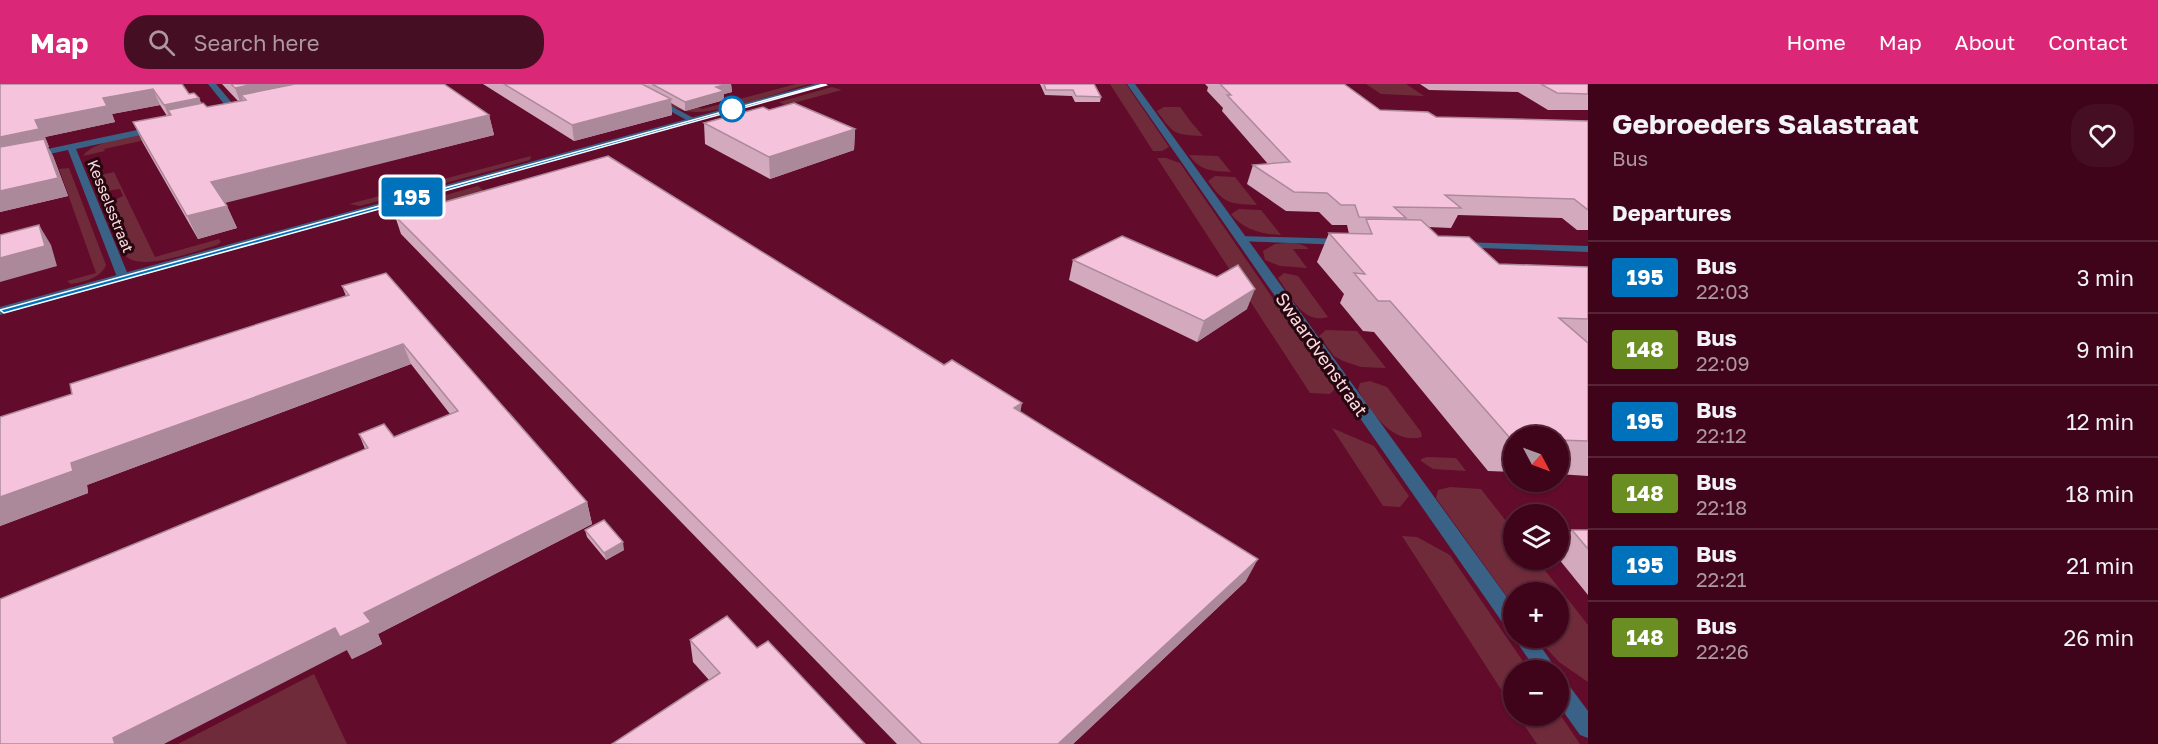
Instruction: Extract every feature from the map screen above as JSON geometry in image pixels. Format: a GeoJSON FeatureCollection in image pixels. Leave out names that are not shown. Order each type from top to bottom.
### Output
{"type":"FeatureCollection","features":[{"type":"Feature","properties":{"kind":"street"},"geometry":{"type":"LineString","coordinates":[[625,84],[693,120]]}},
{"type":"Feature","properties":{"kind":"street"},"geometry":{"type":"LineString","coordinates":[[0,310],[824,84]]}},
{"type":"Feature","properties":{"kind":"street","name":"Swaardvenstraat"},"geometry":{"type":"LineString","coordinates":[[1131,84],[1503,608]]}},
{"type":"Feature","properties":{"kind":"street"},"geometry":{"type":"LineString","coordinates":[[225,115],[248,110]]}},
{"type":"Feature","properties":{"kind":"street"},"geometry":{"type":"LineString","coordinates":[[0,162],[170,126]]}},
{"type":"Feature","properties":{"kind":"street","name":"Kesselsstraat"},"geometry":{"type":"LineString","coordinates":[[71,147],[123,277]]}},
{"type":"Feature","properties":{"kind":"street"},"geometry":{"type":"LineString","coordinates":[[1240,239],[1356,242]]}},
{"type":"Feature","properties":{"kind":"street"},"geometry":{"type":"LineString","coordinates":[[1449,245],[1588,249]]}},
{"type":"Feature","properties":{"kind":"street"},"geometry":{"type":"LineString","coordinates":[[1569,700],[1585,720]]}},
{"type":"Feature","properties":{"kind":"lane"},"geometry":{"type":"LineString","coordinates":[[212,84],[236,113]]}},
{"type":"Feature","properties":{"kind":"shaded area"},"geometry":{"type":"Polygon","coordinates":[[[0,84],[1588,84],[1588,744],[0,744],[0,84]]]}},
{"type":"Feature","properties":{"kind":"shaded area"},"geometry":{"type":"Polygon","coordinates":[[[631,84],[651,84],[702,109],[796,84],[809,84],[747,103],[698,112],[672,106],[631,84]]]}},
{"type":"Feature","properties":{"kind":"shaded area"},"geometry":{"type":"Polygon","coordinates":[[[1110,84],[1126,84],[1169,147],[1162,151],[1153,151],[1110,84]]]}},
{"type":"Feature","properties":{"kind":"shaded area"},"geometry":{"type":"Polygon","coordinates":[[[1366,84],[1406,84],[1424,96],[1381,94],[1366,84]]]}},
{"type":"Feature","properties":{"kind":"shaded area"},"geometry":{"type":"Polygon","coordinates":[[[832,87],[842,90],[771,109],[785,105],[779,102],[832,87]]]}},
{"type":"Feature","properties":{"kind":"shaded area"},"geometry":{"type":"Polygon","coordinates":[[[1164,107],[1180,107],[1203,136],[1185,135],[1175,131],[1157,111],[1164,107]]]}},
{"type":"Feature","properties":{"kind":"shaded area"},"geometry":{"type":"Polygon","coordinates":[[[159,131],[168,135],[83,156],[88,150],[106,142],[159,131]]]}},
{"type":"Feature","properties":{"kind":"shaded area"},"geometry":{"type":"Polygon","coordinates":[[[1189,155],[1218,156],[1231,172],[1202,167],[1189,155]]]}},
{"type":"Feature","properties":{"kind":"shaded area"},"geometry":{"type":"Polygon","coordinates":[[[531,156],[530,160],[360,206],[349,204],[531,156]]]}},
{"type":"Feature","properties":{"kind":"shaded area"},"geometry":{"type":"Polygon","coordinates":[[[1157,158],[1166,158],[1180,163],[1335,389],[1330,394],[1310,393],[1157,158]]]}},
{"type":"Feature","properties":{"kind":"shaded area"},"geometry":{"type":"Polygon","coordinates":[[[69,168],[106,265],[96,276],[71,284],[67,281],[96,273],[59,169],[69,168]]]}},
{"type":"Feature","properties":{"kind":"shaded area"},"geometry":{"type":"Polygon","coordinates":[[[114,172],[155,257],[219,239],[221,242],[196,252],[156,261],[144,262],[126,256],[104,205],[123,196],[120,189],[98,192],[92,177],[114,172]]]}},
{"type":"Feature","properties":{"kind":"shaded area"},"geometry":{"type":"Polygon","coordinates":[[[1215,176],[1235,177],[1257,205],[1234,203],[1223,198],[1208,181],[1215,176]]]}},
{"type":"Feature","properties":{"kind":"shaded area"},"geometry":{"type":"Polygon","coordinates":[[[478,186],[485,192],[413,212],[406,206],[478,186]]]}},
{"type":"Feature","properties":{"kind":"shaded area"},"geometry":{"type":"Polygon","coordinates":[[[1239,209],[1261,210],[1281,235],[1267,234],[1241,224],[1231,214],[1239,209]]]}},
{"type":"Feature","properties":{"kind":"shaded area"},"geometry":{"type":"Polygon","coordinates":[[[1275,244],[1297,244],[1309,249],[1293,249],[1307,268],[1280,266],[1265,260],[1263,251],[1275,244]]]}},
{"type":"Feature","properties":{"kind":"shaded area"},"geometry":{"type":"Polygon","coordinates":[[[1284,273],[1298,276],[1328,317],[1311,317],[1298,307],[1278,278],[1284,273]]]}},
{"type":"Feature","properties":{"kind":"shaded area"},"geometry":{"type":"Polygon","coordinates":[[[1326,330],[1357,331],[1386,368],[1361,367],[1334,356],[1319,336],[1326,330]]]}},
{"type":"Feature","properties":{"kind":"shaded area"},"geometry":{"type":"Polygon","coordinates":[[[1370,381],[1387,387],[1421,432],[1422,437],[1401,436],[1376,417],[1358,390],[1360,383],[1370,381]]]}},
{"type":"Feature","properties":{"kind":"shaded area"},"geometry":{"type":"Polygon","coordinates":[[[1332,428],[1374,446],[1409,496],[1400,507],[1383,506],[1332,428]]]}},
{"type":"Feature","properties":{"kind":"shaded area"},"geometry":{"type":"Polygon","coordinates":[[[1427,457],[1456,458],[1466,471],[1433,469],[1421,461],[1427,457]]]}},
{"type":"Feature","properties":{"kind":"shaded area"},"geometry":{"type":"Polygon","coordinates":[[[1450,487],[1481,489],[1503,517],[1503,570],[1545,570],[1554,582],[1503,582],[1503,591],[1436,498],[1438,490],[1450,487]]]}},
{"type":"Feature","properties":{"kind":"shaded area"},"geometry":{"type":"Polygon","coordinates":[[[1402,536],[1417,537],[1450,555],[1503,632],[1503,648],[1514,648],[1522,660],[1503,660],[1503,693],[1402,536]]]}},
{"type":"Feature","properties":{"kind":"shaded area"},"geometry":{"type":"Polygon","coordinates":[[[1569,601],[1588,625],[1588,682],[1569,669],[1569,660],[1557,660],[1546,648],[1569,648],[1569,601]]]}},
{"type":"Feature","properties":{"kind":"shaded area"},"geometry":{"type":"Polygon","coordinates":[[[314,674],[347,744],[178,744],[314,674]]]}},
{"type":"Feature","properties":{"kind":"shaded area"},"geometry":{"type":"Polygon","coordinates":[[[1525,726],[1568,726],[1580,744],[1537,744],[1525,726]]]}},
{"type":"Feature","properties":{"kind":"building"},"geometry":{"type":"Polygon","coordinates":[[[0,84],[182,84],[189,94],[194,93],[199,98],[164,105],[153,89],[103,98],[107,106],[35,120],[39,129],[0,137],[0,84]]]}},
{"type":"Feature","properties":{"kind":"building"},"geometry":{"type":"Polygon","coordinates":[[[231,84],[254,84],[235,88],[231,84]]]}},
{"type":"Feature","properties":{"kind":"building"},"geometry":{"type":"Polygon","coordinates":[[[295,84],[444,84],[489,115],[211,182],[227,206],[187,216],[133,122],[171,115],[168,110],[203,103],[207,107],[246,100],[241,95],[295,84]]]}},
{"type":"Feature","properties":{"kind":"building"},"geometry":{"type":"Polygon","coordinates":[[[504,84],[642,84],[671,99],[572,125],[504,84]]]}},
{"type":"Feature","properties":{"kind":"building"},"geometry":{"type":"Polygon","coordinates":[[[652,84],[728,84],[716,87],[724,91],[685,102],[652,84]]]}},
{"type":"Feature","properties":{"kind":"building"},"geometry":{"type":"Polygon","coordinates":[[[1044,84],[1094,84],[1101,97],[1076,96],[1073,90],[1046,90],[1044,84]]]}},
{"type":"Feature","properties":{"kind":"building"},"geometry":{"type":"Polygon","coordinates":[[[1220,84],[1344,84],[1380,110],[1428,112],[1436,117],[1588,121],[1588,210],[1574,199],[1445,195],[1461,208],[1394,207],[1406,218],[1359,217],[1355,205],[1341,205],[1327,193],[1294,192],[1253,165],[1290,162],[1227,95],[1231,95],[1220,84]]]}},
{"type":"Feature","properties":{"kind":"building"},"geometry":{"type":"Polygon","coordinates":[[[1541,84],[1588,84],[1588,94],[1557,93],[1541,84]]]}},
{"type":"Feature","properties":{"kind":"building"},"geometry":{"type":"Polygon","coordinates":[[[794,103],[855,129],[769,157],[704,123],[763,107],[769,110],[794,103]]]}},
{"type":"Feature","properties":{"kind":"building"},"geometry":{"type":"Polygon","coordinates":[[[44,139],[58,178],[0,191],[0,147],[44,139]]]}},
{"type":"Feature","properties":{"kind":"building"},"geometry":{"type":"Polygon","coordinates":[[[608,156],[944,365],[952,360],[1022,403],[1014,408],[1258,559],[1058,744],[922,744],[395,216],[608,156]]]}},
{"type":"Feature","properties":{"kind":"building"},"geometry":{"type":"Polygon","coordinates":[[[1366,219],[1421,220],[1438,236],[1469,237],[1499,264],[1588,267],[1588,319],[1559,318],[1588,343],[1588,441],[1569,440],[1569,426],[1503,426],[1503,430],[1390,301],[1378,301],[1354,273],[1365,274],[1329,233],[1372,234],[1366,219]]]}},
{"type":"Feature","properties":{"kind":"building"},"geometry":{"type":"Polygon","coordinates":[[[39,225],[45,246],[0,258],[0,235],[39,225]]]}},
{"type":"Feature","properties":{"kind":"building"},"geometry":{"type":"Polygon","coordinates":[[[1122,236],[1217,277],[1238,265],[1255,289],[1204,321],[1073,260],[1122,236]]]}},
{"type":"Feature","properties":{"kind":"building"},"geometry":{"type":"Polygon","coordinates":[[[386,273],[587,502],[364,613],[371,622],[340,637],[335,628],[113,738],[115,744],[0,744],[0,599],[368,448],[359,434],[384,424],[394,437],[458,411],[403,344],[71,463],[73,471],[0,497],[0,417],[72,394],[70,384],[349,295],[342,286],[386,273]]]}},
{"type":"Feature","properties":{"kind":"building"},"geometry":{"type":"Polygon","coordinates":[[[604,520],[623,542],[604,553],[585,530],[604,520]]]}},
{"type":"Feature","properties":{"kind":"building"},"geometry":{"type":"Polygon","coordinates":[[[1572,530],[1588,530],[1588,549],[1572,530]]]}},
{"type":"Feature","properties":{"kind":"building"},"geometry":{"type":"Polygon","coordinates":[[[727,616],[757,648],[768,641],[865,744],[612,744],[720,673],[690,640],[727,616]]]}},
{"type":"Feature","properties":{"kind":"bus line","name":"195"},"geometry":{"type":"LineString","coordinates":[[0,310],[824,84]]}}]}
